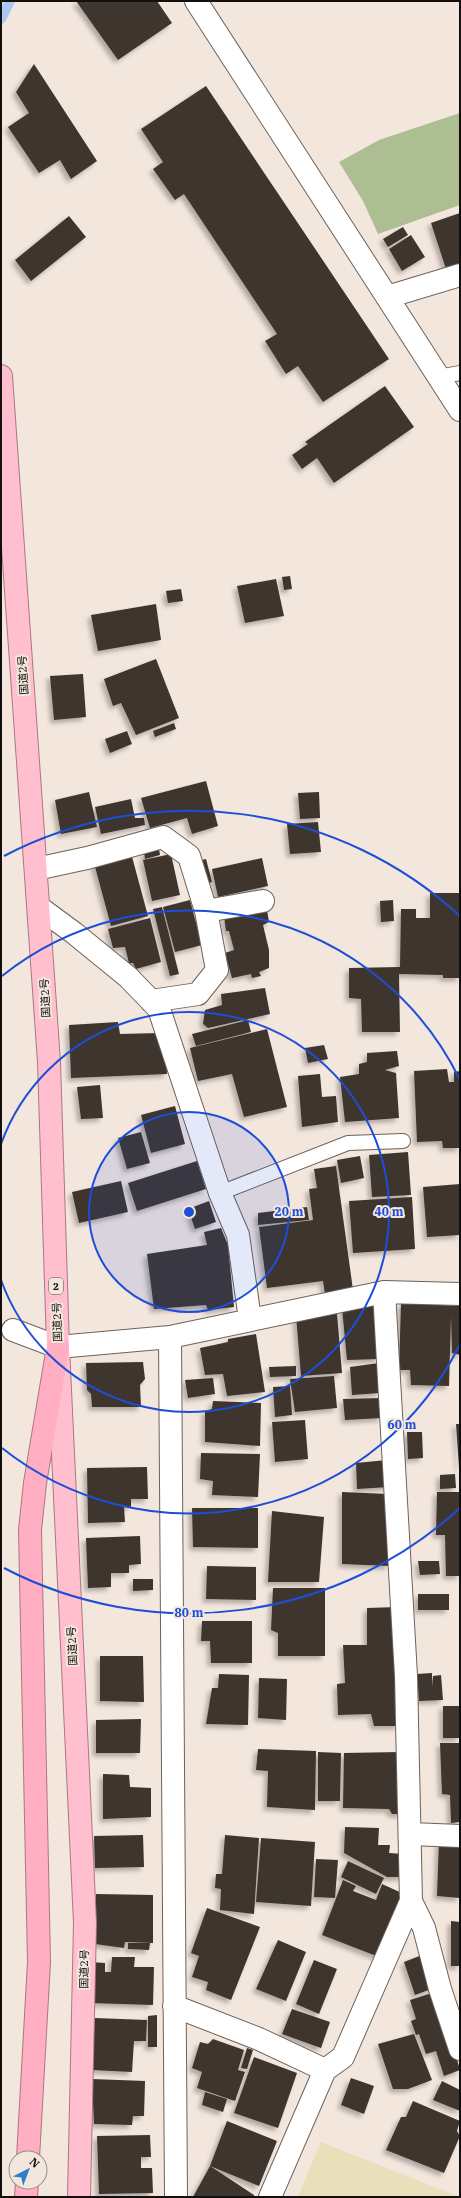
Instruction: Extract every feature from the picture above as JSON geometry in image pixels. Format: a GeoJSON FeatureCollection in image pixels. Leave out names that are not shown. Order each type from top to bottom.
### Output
{"type":"FeatureCollection","features":[{"type":"Feature","properties":{"kind":"highway","name":"国道2号"},"geometry":{"type":"LineString","coordinates":[[1,376],[40,908],[49,1062],[58,1347],[85,1923],[79,2197]]}},
{"type":"Feature","properties":{"kind":"highway"},"geometry":{"type":"LineString","coordinates":[[28,2150],[39,1962],[30,1530],[35,1483],[58,1347]]}},
{"type":"Feature","properties":{"kind":"street"},"geometry":{"type":"LineString","coordinates":[[196,1],[460,410]]}},
{"type":"Feature","properties":{"kind":"street"},"geometry":{"type":"LineString","coordinates":[[387,297],[460,275]]}},
{"type":"Feature","properties":{"kind":"street"},"geometry":{"type":"LineString","coordinates":[[36,869],[87,858],[163,837],[189,856],[206,911],[217,970],[198,994],[151,1001]]}},
{"type":"Feature","properties":{"kind":"street"},"geometry":{"type":"LineString","coordinates":[[206,911],[263,901]]}},
{"type":"Feature","properties":{"kind":"street"},"geometry":{"type":"LineString","coordinates":[[40,908],[116,967],[159,1009],[220,1193],[238,1235],[250,1319]]}},
{"type":"Feature","properties":{"kind":"street"},"geometry":{"type":"LineString","coordinates":[[13,1330],[58,1347],[170,1337],[384,1292],[460,1294]]}},
{"type":"Feature","properties":{"kind":"street"},"geometry":{"type":"LineString","coordinates":[[270,2197],[325,2070],[342,2057],[411,1901],[411,1834],[399,1536],[384,1292]]}},
{"type":"Feature","properties":{"kind":"street"},"geometry":{"type":"LineString","coordinates":[[170,1337],[176,2197]]}},
{"type":"Feature","properties":{"kind":"street"},"geometry":{"type":"LineString","coordinates":[[411,1834],[460,1836]]}},
{"type":"Feature","properties":{"kind":"street"},"geometry":{"type":"LineString","coordinates":[[411,1901],[424,1928],[440,1988],[460,2049]]}},
{"type":"Feature","properties":{"kind":"street"},"geometry":{"type":"LineString","coordinates":[[174,2006],[259,2039],[325,2070]]}},
{"type":"Feature","properties":{"kind":"lane"},"geometry":{"type":"LineString","coordinates":[[438,377],[460,373]]}},
{"type":"Feature","properties":{"kind":"lane"},"geometry":{"type":"LineString","coordinates":[[220,1193],[348,1143],[403,1141]]}},
{"type":"Feature","properties":{"kind":"green space"},"geometry":{"type":"Polygon","coordinates":[[[460,113],[460,205],[378,234],[363,201],[339,162],[379,140],[460,113]]]}},
{"type":"Feature","properties":{"kind":"sand"},"geometry":{"type":"Polygon","coordinates":[[[321,2142],[460,2197],[298,2197],[321,2142]]]}},
{"type":"Feature","properties":{"kind":"building"},"geometry":{"type":"Polygon","coordinates":[[[76,1],[157,1],[172,23],[118,60],[76,1]]]}},
{"type":"Feature","properties":{"kind":"building"},"geometry":{"type":"Polygon","coordinates":[[[34,64],[97,161],[71,179],[60,160],[39,173],[8,127],[29,113],[16,92],[34,64]]]}},
{"type":"Feature","properties":{"kind":"building"},"geometry":{"type":"Polygon","coordinates":[[[206,86],[389,359],[323,402],[298,366],[286,374],[265,341],[277,334],[184,194],[175,200],[153,169],[163,162],[141,129],[206,86]]]}},
{"type":"Feature","properties":{"kind":"building"},"geometry":{"type":"Polygon","coordinates":[[[460,213],[460,267],[447,272],[431,223],[460,213]]]}},
{"type":"Feature","properties":{"kind":"building"},"geometry":{"type":"Polygon","coordinates":[[[69,216],[86,237],[31,281],[15,260],[69,216]]]}},
{"type":"Feature","properties":{"kind":"building"},"geometry":{"type":"Polygon","coordinates":[[[403,227],[408,235],[388,247],[383,239],[403,227]]]}},
{"type":"Feature","properties":{"kind":"building"},"geometry":{"type":"Polygon","coordinates":[[[411,235],[425,257],[402,271],[389,249],[411,235]]]}},
{"type":"Feature","properties":{"kind":"building"},"geometry":{"type":"Polygon","coordinates":[[[385,386],[414,427],[334,483],[317,458],[302,469],[292,455],[308,444],[305,442],[385,386]]]}},
{"type":"Feature","properties":{"kind":"building"},"geometry":{"type":"Polygon","coordinates":[[[290,576],[292,589],[284,590],[282,577],[290,576]]]}},
{"type":"Feature","properties":{"kind":"building"},"geometry":{"type":"Polygon","coordinates":[[[276,579],[284,616],[245,623],[237,586],[276,579]]]}},
{"type":"Feature","properties":{"kind":"building"},"geometry":{"type":"Polygon","coordinates":[[[181,589],[183,601],[168,603],[166,591],[181,589]]]}},
{"type":"Feature","properties":{"kind":"building"},"geometry":{"type":"Polygon","coordinates":[[[156,604],[161,640],[98,651],[91,615],[156,604]]]}},
{"type":"Feature","properties":{"kind":"building"},"geometry":{"type":"Polygon","coordinates":[[[156,659],[179,718],[136,735],[121,703],[113,706],[104,679],[156,659]]]}},
{"type":"Feature","properties":{"kind":"building"},"geometry":{"type":"Polygon","coordinates":[[[83,674],[86,717],[54,720],[50,676],[83,674]]]}},
{"type":"Feature","properties":{"kind":"building"},"geometry":{"type":"Polygon","coordinates":[[[174,723],[176,729],[155,737],[153,731],[174,723]]]}},
{"type":"Feature","properties":{"kind":"building"},"geometry":{"type":"Polygon","coordinates":[[[127,731],[132,744],[110,753],[105,739],[127,731]]]}},
{"type":"Feature","properties":{"kind":"building"},"geometry":{"type":"Polygon","coordinates":[[[206,781],[218,826],[192,834],[187,818],[150,828],[141,798],[206,781]]]}},
{"type":"Feature","properties":{"kind":"building"},"geometry":{"type":"Polygon","coordinates":[[[89,792],[97,827],[61,834],[55,800],[89,792]]]}},
{"type":"Feature","properties":{"kind":"building"},"geometry":{"type":"Polygon","coordinates":[[[319,792],[320,818],[300,819],[298,793],[319,792]]]}},
{"type":"Feature","properties":{"kind":"building"},"geometry":{"type":"Polygon","coordinates":[[[131,799],[135,818],[144,818],[145,825],[101,834],[95,807],[131,799]]]}},
{"type":"Feature","properties":{"kind":"building"},"geometry":{"type":"Polygon","coordinates":[[[318,822],[321,852],[290,854],[287,824],[318,822]]]}},
{"type":"Feature","properties":{"kind":"building"},"geometry":{"type":"Polygon","coordinates":[[[159,849],[160,855],[145,859],[144,852],[159,849]]]}},
{"type":"Feature","properties":{"kind":"building"},"geometry":{"type":"Polygon","coordinates":[[[131,853],[148,916],[111,926],[94,863],[131,853]]]}},
{"type":"Feature","properties":{"kind":"building"},"geometry":{"type":"Polygon","coordinates":[[[171,854],[180,895],[152,901],[143,860],[171,854]]]}},
{"type":"Feature","properties":{"kind":"building"},"geometry":{"type":"Polygon","coordinates":[[[262,858],[268,886],[218,897],[212,869],[262,858]]]}},
{"type":"Feature","properties":{"kind":"building"},"geometry":{"type":"Polygon","coordinates":[[[206,859],[212,882],[200,886],[194,862],[206,859]]]}},
{"type":"Feature","properties":{"kind":"building"},"geometry":{"type":"Polygon","coordinates":[[[430,893],[460,893],[460,978],[443,978],[443,975],[399,974],[400,1032],[362,1032],[361,999],[349,998],[349,968],[400,967],[401,909],[416,909],[416,918],[430,918],[430,893]]]}},
{"type":"Feature","properties":{"kind":"building"},"geometry":{"type":"Polygon","coordinates":[[[190,900],[202,945],[175,952],[163,907],[190,900]]]}},
{"type":"Feature","properties":{"kind":"building"},"geometry":{"type":"Polygon","coordinates":[[[393,900],[394,921],[381,922],[380,901],[393,900]]]}},
{"type":"Feature","properties":{"kind":"building"},"geometry":{"type":"Polygon","coordinates":[[[162,907],[179,974],[170,976],[153,909],[162,907]]]}},
{"type":"Feature","properties":{"kind":"building"},"geometry":{"type":"Polygon","coordinates":[[[267,910],[269,922],[263,925],[269,950],[269,968],[259,972],[261,976],[252,978],[251,974],[232,978],[225,953],[234,950],[229,931],[226,931],[224,916],[267,910]]]}},
{"type":"Feature","properties":{"kind":"building"},"geometry":{"type":"Polygon","coordinates":[[[150,918],[161,962],[136,969],[133,963],[129,963],[125,947],[113,948],[108,929],[150,918]]]}},
{"type":"Feature","properties":{"kind":"building"},"geometry":{"type":"Polygon","coordinates":[[[265,988],[270,1014],[208,1028],[203,1024],[205,1010],[222,1005],[221,994],[265,988]]]}},
{"type":"Feature","properties":{"kind":"building"},"geometry":{"type":"Polygon","coordinates":[[[248,1020],[251,1032],[196,1046],[192,1034],[248,1020]]]}},
{"type":"Feature","properties":{"kind":"building"},"geometry":{"type":"Polygon","coordinates":[[[118,1022],[120,1034],[160,1033],[162,1053],[166,1053],[167,1074],[71,1078],[69,1025],[118,1022]]]}},
{"type":"Feature","properties":{"kind":"building"},"geometry":{"type":"Polygon","coordinates":[[[267,1029],[287,1107],[244,1117],[232,1074],[198,1081],[190,1048],[267,1029]]]}},
{"type":"Feature","properties":{"kind":"building"},"geometry":{"type":"Polygon","coordinates":[[[324,1045],[328,1059],[308,1063],[305,1048],[324,1045]]]}},
{"type":"Feature","properties":{"kind":"building"},"geometry":{"type":"Polygon","coordinates":[[[397,1051],[399,1066],[385,1070],[396,1073],[399,1118],[345,1122],[340,1077],[359,1074],[359,1064],[367,1062],[367,1053],[397,1051]]]}},
{"type":"Feature","properties":{"kind":"building"},"geometry":{"type":"Polygon","coordinates":[[[447,1069],[449,1082],[454,1082],[454,1072],[460,1071],[460,1148],[443,1148],[442,1141],[417,1142],[414,1071],[447,1069]]]}},
{"type":"Feature","properties":{"kind":"building"},"geometry":{"type":"Polygon","coordinates":[[[320,1074],[322,1097],[336,1096],[338,1122],[302,1127],[298,1076],[320,1074]]]}},
{"type":"Feature","properties":{"kind":"building"},"geometry":{"type":"Polygon","coordinates":[[[100,1085],[103,1118],[81,1119],[77,1087],[100,1085]]]}},
{"type":"Feature","properties":{"kind":"building"},"geometry":{"type":"Polygon","coordinates":[[[175,1106],[185,1144],[151,1153],[141,1115],[175,1106]]]}},
{"type":"Feature","properties":{"kind":"building"},"geometry":{"type":"Polygon","coordinates":[[[141,1132],[150,1163],[127,1169],[118,1138],[141,1132]]]}},
{"type":"Feature","properties":{"kind":"building"},"geometry":{"type":"Polygon","coordinates":[[[408,1152],[411,1195],[372,1197],[369,1155],[408,1152]]]}},
{"type":"Feature","properties":{"kind":"building"},"geometry":{"type":"Polygon","coordinates":[[[360,1156],[364,1178],[341,1183],[337,1160],[360,1156]]]}},
{"type":"Feature","properties":{"kind":"building"},"geometry":{"type":"Polygon","coordinates":[[[197,1161],[206,1189],[137,1211],[128,1183],[197,1161]]]}},
{"type":"Feature","properties":{"kind":"building"},"geometry":{"type":"Polygon","coordinates":[[[336,1166],[353,1290],[325,1294],[323,1281],[267,1288],[259,1227],[313,1220],[309,1189],[317,1188],[314,1169],[336,1166]]]}},
{"type":"Feature","properties":{"kind":"building"},"geometry":{"type":"Polygon","coordinates":[[[121,1181],[128,1212],[79,1223],[72,1192],[121,1181]]]}},
{"type":"Feature","properties":{"kind":"building"},"geometry":{"type":"Polygon","coordinates":[[[460,1184],[460,1235],[427,1237],[423,1187],[460,1184]]]}},
{"type":"Feature","properties":{"kind":"building"},"geometry":{"type":"Polygon","coordinates":[[[412,1197],[415,1249],[353,1253],[349,1201],[412,1197]]]}},
{"type":"Feature","properties":{"kind":"building"},"geometry":{"type":"Polygon","coordinates":[[[209,1201],[216,1222],[195,1229],[188,1209],[209,1201]]]}},
{"type":"Feature","properties":{"kind":"building"},"geometry":{"type":"Polygon","coordinates":[[[307,1207],[309,1220],[258,1225],[258,1213],[307,1207]]]}},
{"type":"Feature","properties":{"kind":"building"},"geometry":{"type":"Polygon","coordinates":[[[221,1228],[228,1245],[234,1307],[208,1310],[206,1305],[154,1309],[147,1254],[207,1245],[204,1232],[221,1228]]]}},
{"type":"Feature","properties":{"kind":"building"},"geometry":{"type":"Polygon","coordinates":[[[401,1303],[460,1306],[460,1355],[452,1353],[451,1316],[449,1386],[411,1385],[410,1370],[399,1370],[401,1303]]]}},
{"type":"Feature","properties":{"kind":"building"},"geometry":{"type":"Polygon","coordinates":[[[375,1305],[379,1359],[347,1360],[342,1308],[375,1305]]]}},
{"type":"Feature","properties":{"kind":"building"},"geometry":{"type":"Polygon","coordinates":[[[337,1313],[342,1373],[301,1376],[296,1315],[337,1313]]]}},
{"type":"Feature","properties":{"kind":"building"},"geometry":{"type":"Polygon","coordinates":[[[256,1334],[265,1392],[227,1396],[223,1374],[205,1375],[200,1348],[228,1342],[228,1339],[256,1334]]]}},
{"type":"Feature","properties":{"kind":"building"},"geometry":{"type":"Polygon","coordinates":[[[143,1362],[145,1379],[140,1385],[141,1407],[92,1407],[91,1394],[87,1390],[86,1363],[143,1362]]]}},
{"type":"Feature","properties":{"kind":"building"},"geometry":{"type":"Polygon","coordinates":[[[379,1363],[380,1393],[352,1395],[350,1367],[379,1363]]]}},
{"type":"Feature","properties":{"kind":"building"},"geometry":{"type":"Polygon","coordinates":[[[296,1366],[296,1376],[270,1377],[269,1367],[296,1366]]]}},
{"type":"Feature","properties":{"kind":"building"},"geometry":{"type":"Polygon","coordinates":[[[334,1376],[337,1408],[295,1412],[290,1379],[334,1376]]]}},
{"type":"Feature","properties":{"kind":"building"},"geometry":{"type":"Polygon","coordinates":[[[213,1378],[215,1394],[188,1398],[185,1380],[213,1378]]]}},
{"type":"Feature","properties":{"kind":"building"},"geometry":{"type":"Polygon","coordinates":[[[290,1386],[292,1415],[275,1417],[273,1387],[290,1386]]]}},
{"type":"Feature","properties":{"kind":"building"},"geometry":{"type":"Polygon","coordinates":[[[381,1398],[382,1418],[345,1420],[343,1399],[381,1398]]]}},
{"type":"Feature","properties":{"kind":"building"},"geometry":{"type":"Polygon","coordinates":[[[213,1401],[261,1403],[260,1446],[205,1442],[205,1411],[212,1409],[213,1401]]]}},
{"type":"Feature","properties":{"kind":"building"},"geometry":{"type":"Polygon","coordinates":[[[305,1420],[308,1459],[275,1462],[272,1422],[305,1420]]]}},
{"type":"Feature","properties":{"kind":"building"},"geometry":{"type":"Polygon","coordinates":[[[456,1424],[460,1424],[460,1468],[459,1468],[456,1424]]]}},
{"type":"Feature","properties":{"kind":"building"},"geometry":{"type":"Polygon","coordinates":[[[407,1432],[422,1432],[423,1458],[408,1459],[407,1432]]]}},
{"type":"Feature","properties":{"kind":"building"},"geometry":{"type":"Polygon","coordinates":[[[201,1453],[260,1454],[258,1497],[212,1495],[213,1481],[200,1479],[201,1453]]]}},
{"type":"Feature","properties":{"kind":"building"},"geometry":{"type":"Polygon","coordinates":[[[387,1460],[389,1487],[357,1489],[356,1463],[387,1460]]]}},
{"type":"Feature","properties":{"kind":"building"},"geometry":{"type":"Polygon","coordinates":[[[147,1467],[148,1499],[131,1499],[131,1507],[124,1507],[125,1522],[88,1523],[87,1468],[147,1467]]]}},
{"type":"Feature","properties":{"kind":"building"},"geometry":{"type":"Polygon","coordinates":[[[455,1474],[456,1488],[440,1489],[440,1475],[455,1474]]]}},
{"type":"Feature","properties":{"kind":"building"},"geometry":{"type":"Polygon","coordinates":[[[342,1492],[388,1494],[389,1566],[342,1564],[342,1492]]]}},
{"type":"Feature","properties":{"kind":"building"},"geometry":{"type":"Polygon","coordinates":[[[437,1492],[460,1492],[460,1576],[446,1576],[445,1535],[436,1535],[437,1492]]]}},
{"type":"Feature","properties":{"kind":"building"},"geometry":{"type":"Polygon","coordinates":[[[192,1508],[258,1508],[258,1548],[193,1547],[192,1508]]]}},
{"type":"Feature","properties":{"kind":"building"},"geometry":{"type":"Polygon","coordinates":[[[272,1511],[324,1517],[319,1582],[268,1582],[272,1511]]]}},
{"type":"Feature","properties":{"kind":"building"},"geometry":{"type":"Polygon","coordinates":[[[140,1536],[141,1564],[129,1565],[129,1573],[111,1573],[111,1587],[88,1588],[86,1538],[140,1536]]]}},
{"type":"Feature","properties":{"kind":"building"},"geometry":{"type":"Polygon","coordinates":[[[418,1561],[439,1561],[440,1574],[420,1575],[418,1561]]]}},
{"type":"Feature","properties":{"kind":"building"},"geometry":{"type":"Polygon","coordinates":[[[207,1566],[256,1567],[256,1600],[206,1599],[207,1566]]]}},
{"type":"Feature","properties":{"kind":"building"},"geometry":{"type":"Polygon","coordinates":[[[133,1579],[153,1579],[153,1590],[133,1591],[133,1579]]]}},
{"type":"Feature","properties":{"kind":"building"},"geometry":{"type":"Polygon","coordinates":[[[273,1588],[325,1588],[325,1656],[278,1656],[278,1633],[271,1630],[273,1588]]]}},
{"type":"Feature","properties":{"kind":"building"},"geometry":{"type":"Polygon","coordinates":[[[418,1594],[449,1594],[449,1610],[418,1610],[418,1594]]]}},
{"type":"Feature","properties":{"kind":"building"},"geometry":{"type":"Polygon","coordinates":[[[398,1607],[399,1726],[374,1726],[371,1714],[338,1715],[337,1684],[345,1683],[343,1645],[367,1645],[367,1608],[398,1607]]]}},
{"type":"Feature","properties":{"kind":"building"},"geometry":{"type":"Polygon","coordinates":[[[202,1621],[252,1621],[252,1663],[211,1663],[210,1641],[201,1641],[202,1621]]]}},
{"type":"Feature","properties":{"kind":"building"},"geometry":{"type":"Polygon","coordinates":[[[100,1656],[143,1656],[144,1702],[100,1701],[100,1656]]]}},
{"type":"Feature","properties":{"kind":"building"},"geometry":{"type":"Polygon","coordinates":[[[432,1673],[432,1687],[433,1676],[441,1675],[443,1700],[419,1701],[417,1674],[432,1673]]]}},
{"type":"Feature","properties":{"kind":"building"},"geometry":{"type":"Polygon","coordinates":[[[219,1674],[249,1675],[248,1725],[206,1724],[212,1688],[218,1688],[219,1674]]]}},
{"type":"Feature","properties":{"kind":"building"},"geometry":{"type":"Polygon","coordinates":[[[259,1678],[287,1679],[286,1720],[258,1718],[259,1678]]]}},
{"type":"Feature","properties":{"kind":"building"},"geometry":{"type":"Polygon","coordinates":[[[443,1706],[460,1706],[460,1738],[443,1738],[443,1706]]]}},
{"type":"Feature","properties":{"kind":"building"},"geometry":{"type":"Polygon","coordinates":[[[141,1719],[140,1753],[96,1753],[96,1720],[141,1719]]]}},
{"type":"Feature","properties":{"kind":"building"},"geometry":{"type":"Polygon","coordinates":[[[440,1743],[460,1743],[460,1822],[451,1823],[450,1795],[442,1794],[440,1743]]]}},
{"type":"Feature","properties":{"kind":"building"},"geometry":{"type":"Polygon","coordinates":[[[258,1749],[316,1751],[315,1810],[267,1807],[268,1771],[256,1770],[258,1749]]]}},
{"type":"Feature","properties":{"kind":"building"},"geometry":{"type":"Polygon","coordinates":[[[318,1752],[341,1753],[340,1801],[318,1801],[318,1752]]]}},
{"type":"Feature","properties":{"kind":"building"},"geometry":{"type":"Polygon","coordinates":[[[401,1752],[403,1814],[392,1814],[389,1809],[343,1808],[344,1753],[401,1752]]]}},
{"type":"Feature","properties":{"kind":"building"},"geometry":{"type":"Polygon","coordinates":[[[103,1774],[129,1775],[130,1787],[151,1788],[151,1817],[103,1819],[103,1774]]]}},
{"type":"Feature","properties":{"kind":"building"},"geometry":{"type":"Polygon","coordinates":[[[345,1827],[379,1828],[378,1845],[390,1845],[389,1853],[404,1854],[404,1877],[387,1877],[344,1853],[345,1827]]]}},
{"type":"Feature","properties":{"kind":"building"},"geometry":{"type":"Polygon","coordinates":[[[143,1835],[144,1867],[95,1868],[94,1836],[143,1835]]]}},
{"type":"Feature","properties":{"kind":"building"},"geometry":{"type":"Polygon","coordinates":[[[225,1835],[259,1838],[254,1914],[220,1910],[221,1889],[215,1888],[216,1874],[222,1874],[225,1835]]]}},
{"type":"Feature","properties":{"kind":"building"},"geometry":{"type":"Polygon","coordinates":[[[261,1838],[315,1842],[311,1906],[256,1902],[261,1838]]]}},
{"type":"Feature","properties":{"kind":"building"},"geometry":{"type":"Polygon","coordinates":[[[439,1841],[460,1842],[460,1898],[437,1896],[439,1841]]]}},
{"type":"Feature","properties":{"kind":"building"},"geometry":{"type":"Polygon","coordinates":[[[316,1859],[338,1860],[335,1898],[314,1897],[316,1859]]]}},
{"type":"Feature","properties":{"kind":"building"},"geometry":{"type":"Polygon","coordinates":[[[348,1861],[384,1878],[376,1894],[341,1877],[348,1861]]]}},
{"type":"Feature","properties":{"kind":"building"},"geometry":{"type":"Polygon","coordinates":[[[343,1880],[356,1886],[353,1891],[376,1900],[382,1884],[404,1894],[379,1957],[322,1935],[343,1880]]]}},
{"type":"Feature","properties":{"kind":"building"},"geometry":{"type":"Polygon","coordinates":[[[96,1894],[153,1895],[153,1943],[125,1942],[124,1948],[95,1944],[96,1894]]]}},
{"type":"Feature","properties":{"kind":"building"},"geometry":{"type":"Polygon","coordinates":[[[207,1908],[260,1927],[231,2000],[206,1990],[208,1982],[192,1977],[199,1956],[191,1953],[207,1908]]]}},
{"type":"Feature","properties":{"kind":"building"},"geometry":{"type":"Polygon","coordinates":[[[451,1921],[460,1922],[460,1966],[451,1966],[451,1921]]]}},
{"type":"Feature","properties":{"kind":"building"},"geometry":{"type":"Polygon","coordinates":[[[278,1940],[306,1952],[286,2001],[256,1989],[278,1940]]]}},
{"type":"Feature","properties":{"kind":"building"},"geometry":{"type":"Polygon","coordinates":[[[128,1943],[150,1943],[149,1950],[128,1949],[128,1943]]]}},
{"type":"Feature","properties":{"kind":"building"},"geometry":{"type":"Polygon","coordinates":[[[422,1955],[434,1988],[415,1995],[404,1962],[422,1955]]]}},
{"type":"Feature","properties":{"kind":"building"},"geometry":{"type":"Polygon","coordinates":[[[112,1957],[135,1957],[134,1967],[154,1967],[153,2005],[90,2003],[91,1962],[105,1963],[105,1972],[111,1972],[112,1957]]]}},
{"type":"Feature","properties":{"kind":"building"},"geometry":{"type":"Polygon","coordinates":[[[314,1960],[337,1969],[319,2014],[296,2004],[314,1960]]]}},
{"type":"Feature","properties":{"kind":"building"},"geometry":{"type":"Polygon","coordinates":[[[435,1992],[460,2069],[444,2076],[436,2051],[426,2054],[419,2034],[416,2035],[411,2021],[416,2019],[410,2000],[435,1992]]]}},
{"type":"Feature","properties":{"kind":"building"},"geometry":{"type":"Polygon","coordinates":[[[292,2009],[330,2022],[321,2048],[282,2034],[292,2009]]]}},
{"type":"Feature","properties":{"kind":"building"},"geometry":{"type":"Polygon","coordinates":[[[157,2015],[157,2047],[148,2047],[148,2016],[157,2015]]]}},
{"type":"Feature","properties":{"kind":"building"},"geometry":{"type":"Polygon","coordinates":[[[95,2018],[147,2020],[146,2041],[134,2041],[132,2072],[92,2070],[95,2018]]]}},
{"type":"Feature","properties":{"kind":"building"},"geometry":{"type":"Polygon","coordinates":[[[414,2034],[432,2080],[408,2089],[393,2089],[378,2044],[414,2034]]]}},
{"type":"Feature","properties":{"kind":"building"},"geometry":{"type":"Polygon","coordinates":[[[213,2039],[244,2050],[238,2070],[245,2072],[235,2101],[197,2088],[202,2072],[192,2068],[200,2042],[208,2044],[213,2039]]]}},
{"type":"Feature","properties":{"kind":"building"},"geometry":{"type":"Polygon","coordinates":[[[247,2048],[253,2050],[247,2069],[241,2068],[247,2048]]]}},
{"type":"Feature","properties":{"kind":"building"},"geometry":{"type":"Polygon","coordinates":[[[254,2057],[297,2073],[278,2128],[234,2113],[254,2057]]]}},
{"type":"Feature","properties":{"kind":"building"},"geometry":{"type":"Polygon","coordinates":[[[351,2078],[374,2086],[364,2114],[341,2105],[351,2078]]]}},
{"type":"Feature","properties":{"kind":"building"},"geometry":{"type":"Polygon","coordinates":[[[92,2079],[145,2081],[144,2116],[133,2116],[132,2125],[94,2124],[92,2079]]]}},
{"type":"Feature","properties":{"kind":"building"},"geometry":{"type":"Polygon","coordinates":[[[442,2081],[460,2090],[460,2111],[433,2100],[442,2081]]]}},
{"type":"Feature","properties":{"kind":"building"},"geometry":{"type":"Polygon","coordinates":[[[205,2092],[227,2099],[223,2112],[202,2105],[205,2092]]]}},
{"type":"Feature","properties":{"kind":"building"},"geometry":{"type":"Polygon","coordinates":[[[413,2101],[460,2121],[457,2131],[460,2136],[444,2173],[386,2150],[401,2117],[406,2117],[413,2101]]]}},
{"type":"Feature","properties":{"kind":"building"},"geometry":{"type":"Polygon","coordinates":[[[227,2121],[277,2141],[259,2186],[210,2166],[227,2121]]]}},
{"type":"Feature","properties":{"kind":"building"},"geometry":{"type":"Polygon","coordinates":[[[150,2135],[151,2157],[141,2157],[141,2168],[152,2168],[153,2193],[99,2194],[97,2136],[150,2135]]]}},
{"type":"Feature","properties":{"kind":"building"},"geometry":{"type":"Polygon","coordinates":[[[210,2166],[254,2195],[254,2197],[193,2197],[210,2166]]]}},
{"type":"Feature","properties":{"kind":"waterway"},"geometry":{"type":"LineString","coordinates":[[1,19],[10,1]]}}]}
